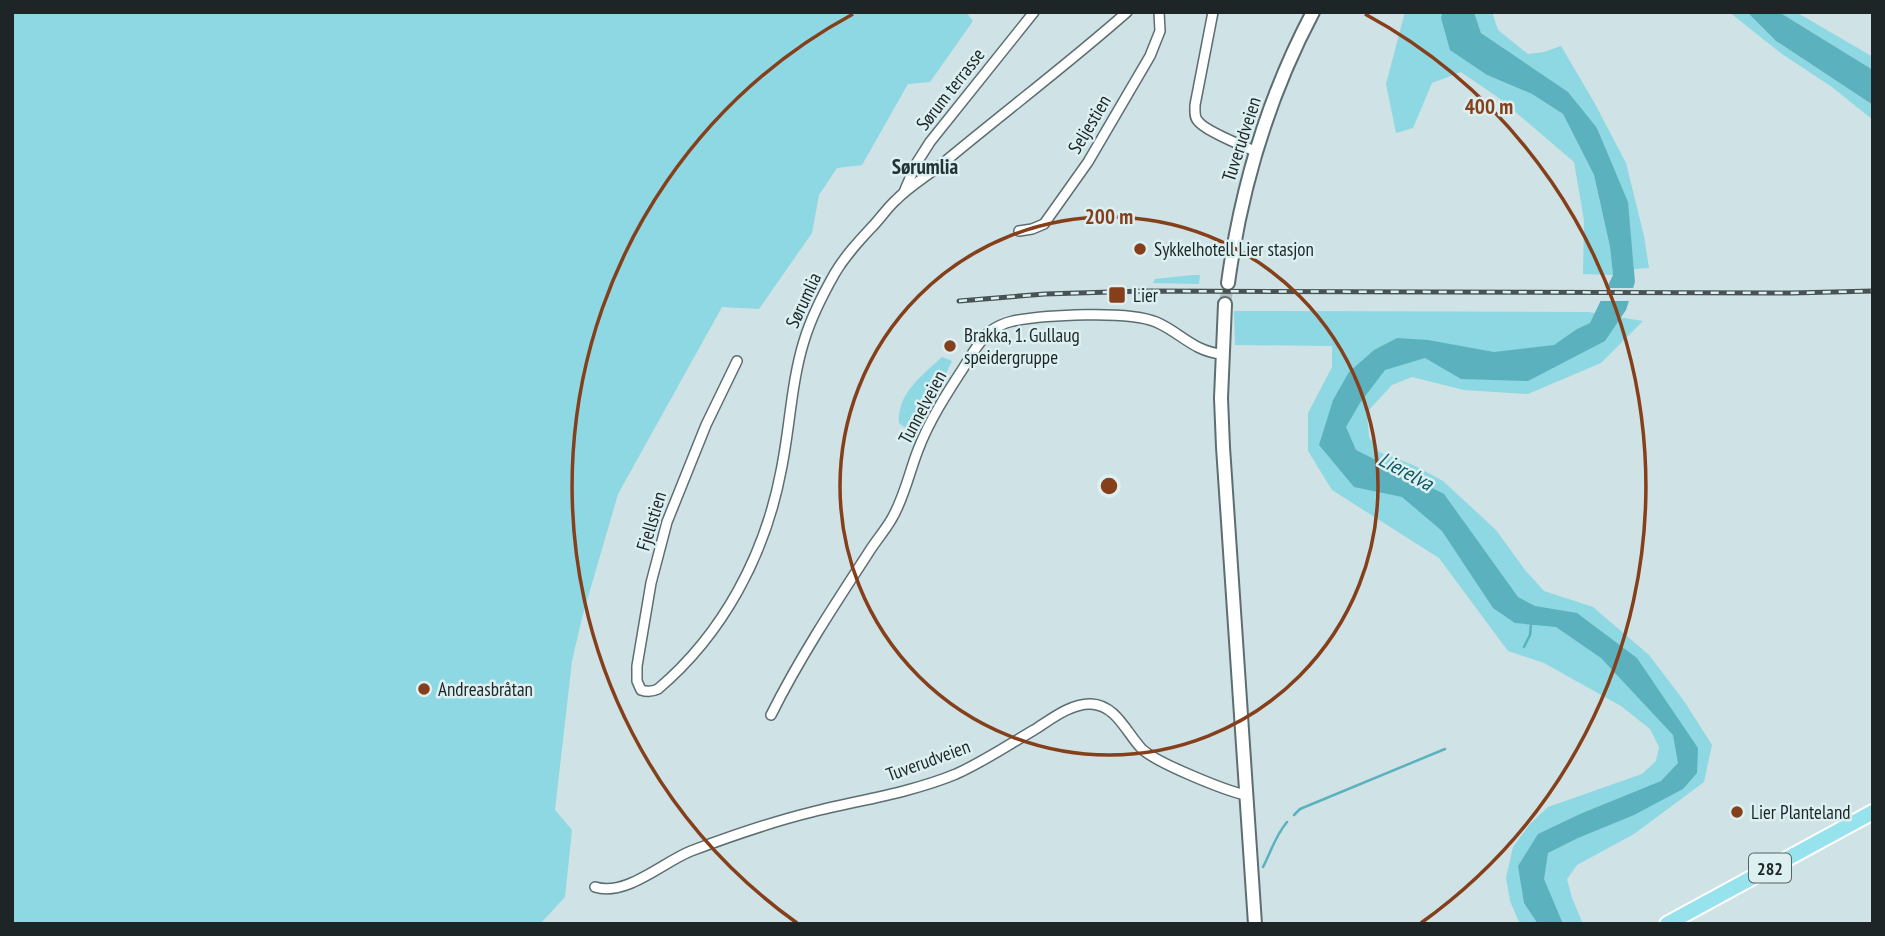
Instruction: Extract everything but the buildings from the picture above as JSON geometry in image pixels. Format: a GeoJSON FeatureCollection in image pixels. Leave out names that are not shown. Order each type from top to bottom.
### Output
{"type":"FeatureCollection","features":[{"type":"Feature","properties":{"kind":"main road","name":"Tuverudveien"},"geometry":{"type":"LineString","coordinates":[[1228,283],[1235,231],[1255,151],[1287,68],[1313,12]]}},
{"type":"Feature","properties":{"kind":"main road"},"geometry":{"type":"LineString","coordinates":[[1225,304],[1222,354],[1223,447],[1255,924]]}},
{"type":"Feature","properties":{"kind":"main road","name":"282"},"geometry":{"type":"LineString","coordinates":[[1667,924],[1873,813]]}},
{"type":"Feature","properties":{"kind":"street","name":"Sørum terrasse"},"geometry":{"type":"LineString","coordinates":[[903,194],[916,164],[930,142],[1034,12]]}},
{"type":"Feature","properties":{"kind":"street","name":"Sørumlia"},"geometry":{"type":"LineString","coordinates":[[653,692],[702,645],[722,619],[758,548],[775,502],[801,353],[810,325],[838,267],[903,194],[1127,12]]}},
{"type":"Feature","properties":{"kind":"street","name":"Seljestien"},"geometry":{"type":"LineString","coordinates":[[1019,231],[1044,225],[1088,162],[1150,57],[1160,31],[1159,12]]}},
{"type":"Feature","properties":{"kind":"street"},"geometry":{"type":"LineString","coordinates":[[1213,12],[1195,104],[1196,117],[1200,124],[1255,151]]}},
{"type":"Feature","properties":{"kind":"street","name":"Tunnelveien"},"geometry":{"type":"LineString","coordinates":[[771,715],[797,666],[890,522],[919,447],[936,412],[968,360],[989,333],[1013,321],[1075,316],[1122,316],[1153,320],[1206,352],[1222,354]]}},
{"type":"Feature","properties":{"kind":"street","name":"Fjellstien"},"geometry":{"type":"LineString","coordinates":[[653,692],[641,690],[637,681],[637,666],[659,552],[681,485],[737,361]]}},
{"type":"Feature","properties":{"kind":"street","name":"Tuverudveien"},"geometry":{"type":"LineString","coordinates":[[595,887],[605,889],[628,885],[683,854],[759,827],[895,794],[952,775],[978,763],[1060,714],[1081,705],[1090,704],[1107,709],[1121,721],[1141,749],[1159,761],[1247,795]]}},
{"type":"Feature","properties":{"kind":"shaded area"},"geometry":{"type":"Polygon","coordinates":[[[12,12],[966,12],[973,21],[930,82],[908,84],[862,165],[837,168],[819,195],[812,233],[759,309],[722,307],[618,494],[572,661],[555,810],[572,830],[565,897],[540,924],[12,924],[12,12]]]}},
{"type":"Feature","properties":{"kind":"shaded area"},"geometry":{"type":"Polygon","coordinates":[[[1405,12],[1442,12],[1441,18],[1487,75],[1532,94],[1563,114],[1594,175],[1610,247],[1613,275],[1583,274],[1584,220],[1574,162],[1499,98],[1461,72],[1432,83],[1413,128],[1396,133],[1386,84],[1405,12]]]}},
{"type":"Feature","properties":{"kind":"shaded area"},"geometry":{"type":"Polygon","coordinates":[[[1442,12],[1474,12],[1481,33],[1568,92],[1597,128],[1628,202],[1635,282],[1626,310],[1605,341],[1528,381],[1461,379],[1425,358],[1385,370],[1346,427],[1356,450],[1444,494],[1518,597],[1535,606],[1577,613],[1637,658],[1698,748],[1697,773],[1683,789],[1634,815],[1548,853],[1544,879],[1563,924],[1538,924],[1524,903],[1518,866],[1538,834],[1661,781],[1678,763],[1673,735],[1601,658],[1556,627],[1515,623],[1493,608],[1442,531],[1402,497],[1354,487],[1319,445],[1333,400],[1349,372],[1374,350],[1397,338],[1428,340],[1494,352],[1554,345],[1590,323],[1613,275],[1610,247],[1594,175],[1563,114],[1532,94],[1487,75],[1450,50],[1441,18],[1442,12]]]}},
{"type":"Feature","properties":{"kind":"shaded area"},"geometry":{"type":"Polygon","coordinates":[[[1474,12],[1492,12],[1498,30],[1528,54],[1561,46],[1626,163],[1649,268],[1634,269],[1627,202],[1597,128],[1504,49],[1481,33],[1474,12]]]}},
{"type":"Feature","properties":{"kind":"shaded area"},"geometry":{"type":"Polygon","coordinates":[[[1729,12],[1747,12],[1776,41],[1873,105],[1873,120],[1832,87],[1782,54],[1729,12]]]}},
{"type":"Feature","properties":{"kind":"shaded area"},"geometry":{"type":"Polygon","coordinates":[[[1747,12],[1779,12],[1873,70],[1873,105],[1776,41],[1747,12]]]}},
{"type":"Feature","properties":{"kind":"shaded area"},"geometry":{"type":"Polygon","coordinates":[[[1779,12],[1796,12],[1873,57],[1873,70],[1779,12]]]}},
{"type":"Feature","properties":{"kind":"shaded area"},"geometry":{"type":"Polygon","coordinates":[[[1200,275],[1199,284],[1153,283],[1155,279],[1200,275]]]}},
{"type":"Feature","properties":{"kind":"shaded area"},"geometry":{"type":"Polygon","coordinates":[[[1234,311],[1588,312],[1643,321],[1601,363],[1528,394],[1464,390],[1412,377],[1392,385],[1367,412],[1369,437],[1379,452],[1413,465],[1443,481],[1496,530],[1544,591],[1593,607],[1649,655],[1684,701],[1712,745],[1704,782],[1634,834],[1577,865],[1567,879],[1583,924],[1520,924],[1510,901],[1506,878],[1513,847],[1530,824],[1548,807],[1642,774],[1656,761],[1659,747],[1650,729],[1621,706],[1544,663],[1508,651],[1439,558],[1332,490],[1308,451],[1308,413],[1332,367],[1332,346],[1235,345],[1234,311]]]}},
{"type":"Feature","properties":{"kind":"shaded area"},"geometry":{"type":"Polygon","coordinates":[[[942,357],[952,361],[937,392],[942,396],[940,401],[936,399],[912,428],[907,429],[899,423],[899,412],[906,394],[942,357]]]}},
{"type":"Feature","properties":{"kind":"pier"},"geometry":{"type":"Polygon","coordinates":[[[1603,288],[1637,288],[1633,301],[1597,301],[1603,288]]]}},
{"type":"Feature","properties":{"kind":"waterway"},"geometry":{"type":"LineString","coordinates":[[1524,647],[1530,635],[1531,624]]}},
{"type":"Feature","properties":{"kind":"waterway"},"geometry":{"type":"LineString","coordinates":[[1294,815],[1300,809],[1445,749]]}},
{"type":"Feature","properties":{"kind":"waterway"},"geometry":{"type":"LineString","coordinates":[[1263,867],[1276,838],[1287,822]]}},
{"type":"Feature","properties":{"kind":"tunnel"},"geometry":{"type":"LineString","coordinates":[[1225,304],[1228,283]]}},
{"type":"Feature","properties":{"kind":"railway"},"geometry":{"type":"LineString","coordinates":[[959,301],[1045,294],[1144,291],[1873,291]]}},
{"type":"Feature","properties":{"kind":"place","name":"Sykkelhotell Lier stasjon"},"geometry":{"type":"Point","coordinates":[1140,249]}},
{"type":"Feature","properties":{"kind":"place","name":"Lier"},"geometry":{"type":"Point","coordinates":[1117,295]}},
{"type":"Feature","properties":{"kind":"place","name":"Brakka, 1. Gullaug speidergruppe"},"geometry":{"type":"Point","coordinates":[950,346]}},
{"type":"Feature","properties":{"kind":"place","name":"Andreasbråtan"},"geometry":{"type":"Point","coordinates":[424,689]}},
{"type":"Feature","properties":{"kind":"place","name":"Lier Planteland"},"geometry":{"type":"Point","coordinates":[1737,812]}},
{"type":"Feature","properties":{"kind":"district","name":"Sørumlia"},"geometry":{"type":"Point","coordinates":[925,166]}},
{"type":"Feature","properties":{"kind":"water label","name":"Lierelva"},"geometry":{"type":"Point","coordinates":[1406,471]}}]}
